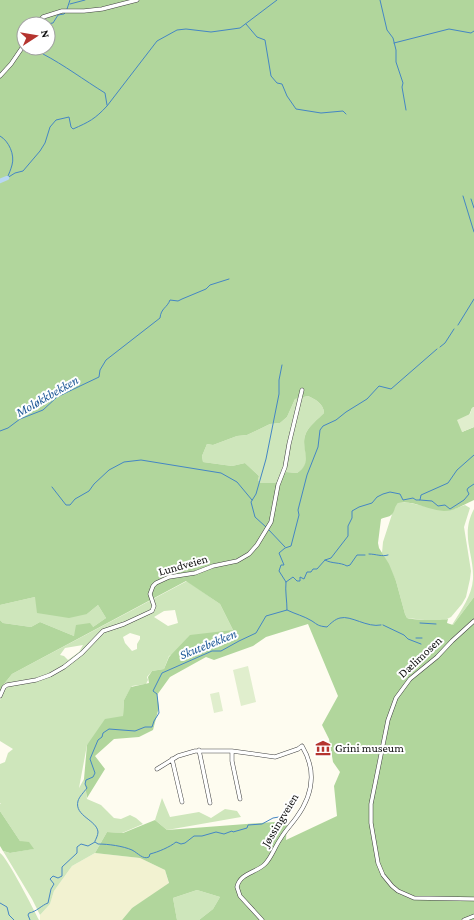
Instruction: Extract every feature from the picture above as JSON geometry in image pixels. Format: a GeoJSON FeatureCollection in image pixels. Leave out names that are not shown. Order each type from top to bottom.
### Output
{"type":"FeatureCollection","features":[{"type":"Feature","properties":{"kind":"street"},"geometry":{"type":"LineString","coordinates":[[46,16],[62,11],[90,11],[137,0]]}},
{"type":"Feature","properties":{"kind":"street"},"geometry":{"type":"LineString","coordinates":[[0,76],[16,56]]}},
{"type":"Feature","properties":{"kind":"street","name":"Lundveien"},"geometry":{"type":"LineString","coordinates":[[0,696],[4,687],[7,685],[36,680],[56,672],[82,653],[103,631],[124,624],[152,611],[154,606],[150,594],[151,590],[160,580],[232,562],[242,558],[253,550],[268,528],[270,522],[278,485],[285,467],[302,390]]}},
{"type":"Feature","properties":{"kind":"street","name":"Dælimosen"},"geometry":{"type":"LineString","coordinates":[[474,621],[456,636],[437,657],[410,679],[396,698],[388,720],[372,796],[370,823],[378,863],[383,875],[398,891],[414,898],[474,899]]}},
{"type":"Feature","properties":{"kind":"street","name":"Jøssingveien"},"geometry":{"type":"LineString","coordinates":[[157,769],[172,759],[199,750],[232,751],[275,757],[298,749],[302,746],[311,766],[312,780],[310,789],[296,818],[281,837],[267,862],[260,868],[243,876],[238,884],[237,891],[240,896],[262,920]]}},
{"type":"Feature","properties":{"kind":"street"},"geometry":{"type":"LineString","coordinates":[[199,750],[210,803]]}},
{"type":"Feature","properties":{"kind":"street"},"geometry":{"type":"LineString","coordinates":[[232,751],[232,760],[240,799]]}},
{"type":"Feature","properties":{"kind":"street"},"geometry":{"type":"LineString","coordinates":[[172,759],[182,802]]}},
{"type":"Feature","properties":{"kind":"street"},"geometry":{"type":"LineString","coordinates":[[464,920],[474,916]]}},
{"type":"Feature","properties":{"kind":"green space"},"geometry":{"type":"Polygon","coordinates":[[[0,0],[474,0],[474,407],[472,408],[462,432],[474,427],[474,500],[456,509],[448,511],[432,509],[404,502],[398,503],[392,514],[381,519],[378,543],[379,548],[389,564],[396,581],[407,618],[428,620],[448,619],[447,623],[453,625],[474,597],[474,920],[199,920],[213,909],[220,897],[197,890],[173,898],[177,920],[122,920],[132,908],[169,883],[165,870],[140,858],[95,853],[107,832],[123,833],[155,820],[167,830],[287,821],[286,840],[337,816],[334,786],[340,772],[333,762],[329,739],[322,725],[338,696],[308,624],[266,637],[253,646],[214,660],[206,657],[170,677],[157,695],[159,707],[153,730],[139,737],[114,739],[95,756],[105,769],[87,798],[84,779],[87,745],[105,719],[123,716],[124,700],[131,687],[149,683],[148,677],[152,671],[164,669],[169,657],[190,635],[233,630],[220,604],[186,581],[12,674],[4,684],[0,697],[0,620],[3,623],[31,627],[40,622],[74,636],[76,625],[90,623],[93,627],[106,618],[98,605],[87,614],[69,618],[37,613],[35,597],[0,605],[0,0]],[[308,396],[295,399],[287,417],[280,423],[270,424],[247,435],[237,436],[213,445],[207,444],[202,456],[203,462],[232,466],[245,463],[259,476],[258,480],[260,483],[276,483],[286,472],[297,473],[305,464],[304,439],[307,430],[324,413],[321,404],[308,396]]]}},
{"type":"Feature","properties":{"kind":"green space"},"geometry":{"type":"Polygon","coordinates":[[[308,396],[321,404],[324,413],[307,430],[304,439],[305,464],[297,473],[286,472],[276,483],[260,483],[258,480],[259,476],[245,463],[232,466],[203,462],[202,456],[207,444],[213,445],[237,436],[247,435],[270,424],[280,423],[287,417],[295,399],[308,396]]]}},
{"type":"Feature","properties":{"kind":"green space"},"geometry":{"type":"Polygon","coordinates":[[[474,407],[474,427],[462,432],[457,420],[470,414],[472,408],[474,407]]]}},
{"type":"Feature","properties":{"kind":"green space"},"geometry":{"type":"Polygon","coordinates":[[[398,503],[410,503],[437,509],[454,509],[465,505],[470,508],[464,527],[471,571],[466,597],[451,617],[443,621],[407,618],[405,614],[396,581],[382,553],[383,542],[395,505],[398,503]]]}},
{"type":"Feature","properties":{"kind":"green space"},"geometry":{"type":"Polygon","coordinates":[[[474,509],[474,597],[452,625],[466,603],[471,591],[473,569],[468,528],[474,509]]]}},
{"type":"Feature","properties":{"kind":"green space"},"geometry":{"type":"Polygon","coordinates":[[[187,581],[220,604],[233,630],[169,656],[164,669],[152,671],[147,677],[148,680],[146,684],[132,686],[124,700],[123,716],[87,745],[79,788],[84,779],[87,799],[101,805],[114,818],[121,819],[130,815],[143,824],[122,833],[107,832],[95,853],[72,866],[54,891],[50,904],[40,915],[3,851],[10,853],[33,849],[20,841],[0,811],[0,764],[5,762],[8,753],[13,749],[0,741],[0,700],[3,693],[1,692],[4,684],[12,674],[187,581]],[[175,610],[164,611],[154,617],[168,626],[178,623],[175,610]],[[130,633],[123,637],[125,643],[132,651],[137,649],[140,636],[130,633]],[[83,645],[65,648],[60,655],[64,656],[68,660],[79,652],[83,645]]]}},
{"type":"Feature","properties":{"kind":"green space"},"geometry":{"type":"Polygon","coordinates":[[[35,597],[87,614],[98,605],[106,618],[93,627],[74,636],[40,622],[31,627],[3,623],[0,620],[0,605],[35,597]]]}},
{"type":"Feature","properties":{"kind":"green space"},"geometry":{"type":"Polygon","coordinates":[[[248,666],[256,702],[241,706],[233,670],[248,666]]]}},
{"type":"Feature","properties":{"kind":"green space"},"geometry":{"type":"Polygon","coordinates":[[[219,692],[223,711],[214,713],[210,694],[219,692]]]}},
{"type":"Feature","properties":{"kind":"green space"},"geometry":{"type":"Polygon","coordinates":[[[162,798],[170,817],[199,812],[211,818],[225,809],[237,811],[241,817],[167,830],[155,820],[162,798]]]}},
{"type":"Feature","properties":{"kind":"green space"},"geometry":{"type":"Polygon","coordinates":[[[0,811],[20,841],[29,842],[34,849],[10,853],[3,851],[0,846],[0,811]]]}},
{"type":"Feature","properties":{"kind":"green space"},"geometry":{"type":"Polygon","coordinates":[[[0,853],[14,873],[39,920],[0,920],[0,853]]]}},
{"type":"Feature","properties":{"kind":"green space"},"geometry":{"type":"Polygon","coordinates":[[[95,853],[140,858],[165,870],[169,884],[132,908],[122,920],[40,920],[40,915],[50,904],[54,891],[72,866],[95,853]]]}},
{"type":"Feature","properties":{"kind":"green space"},"geometry":{"type":"Polygon","coordinates":[[[197,890],[220,897],[213,909],[199,920],[177,920],[173,898],[197,890]]]}},
{"type":"Feature","properties":{"kind":"waterway"},"geometry":{"type":"LineString","coordinates":[[67,9],[70,0]]}},
{"type":"Feature","properties":{"kind":"waterway"},"geometry":{"type":"LineString","coordinates":[[70,4],[85,0]]}},
{"type":"Feature","properties":{"kind":"waterway"},"geometry":{"type":"LineString","coordinates":[[7,178],[15,173],[23,171],[40,151],[45,143],[50,127],[56,120],[69,117],[71,127],[73,129],[88,122],[99,114],[107,106],[157,41],[177,30],[186,29],[211,32],[240,28],[277,0]]}},
{"type":"Feature","properties":{"kind":"waterway"},"geometry":{"type":"LineString","coordinates":[[380,0],[387,30],[393,38],[396,50],[396,62],[403,83],[402,87],[406,110]]}},
{"type":"Feature","properties":{"kind":"waterway"},"geometry":{"type":"LineString","coordinates":[[56,18],[58,15],[66,12]]}},
{"type":"Feature","properties":{"kind":"waterway"},"geometry":{"type":"LineString","coordinates":[[246,24],[257,37],[265,40],[271,76],[277,83],[282,84],[287,96],[296,109],[321,113],[343,111],[346,114]]}},
{"type":"Feature","properties":{"kind":"waterway"},"geometry":{"type":"LineString","coordinates":[[394,43],[449,29],[471,33],[474,31]]}},
{"type":"Feature","properties":{"kind":"waterway"},"geometry":{"type":"LineString","coordinates":[[46,56],[105,93],[107,105]]}},
{"type":"Feature","properties":{"kind":"waterway"},"geometry":{"type":"LineString","coordinates":[[0,136],[9,145],[13,157],[12,165],[7,178]]}},
{"type":"Feature","properties":{"kind":"waterway"},"geometry":{"type":"LineString","coordinates":[[0,181],[7,178]]}},
{"type":"Feature","properties":{"kind":"waterway"},"geometry":{"type":"LineString","coordinates":[[463,196],[474,232]]}},
{"type":"Feature","properties":{"kind":"waterway"},"geometry":{"type":"LineString","coordinates":[[471,199],[474,208]]}},
{"type":"Feature","properties":{"kind":"waterway","name":"Moløkkbekken"},"geometry":{"type":"LineString","coordinates":[[0,431],[8,428],[20,419],[43,410],[57,397],[99,377],[100,370],[106,360],[160,318],[170,300],[178,301],[206,289],[210,285],[229,279]]}},
{"type":"Feature","properties":{"kind":"waterway","name":"Skutebekken"},"geometry":{"type":"LineString","coordinates":[[458,325],[474,299]]}},
{"type":"Feature","properties":{"kind":"waterway","name":"Skutebekken"},"geometry":{"type":"LineString","coordinates":[[440,347],[445,343],[454,329]]}},
{"type":"Feature","properties":{"kind":"waterway","name":"Skutebekken"},"geometry":{"type":"LineString","coordinates":[[95,841],[98,833],[97,828],[79,810],[78,801],[80,796],[87,788],[85,784],[86,780],[93,777],[95,773],[90,759],[98,740],[102,737],[103,733],[109,729],[135,731],[145,727],[152,727],[159,713],[157,694],[153,691],[162,673],[212,651],[221,651],[256,633],[266,616],[287,610],[286,582],[279,571],[281,565],[284,565],[279,553],[285,548],[291,546],[307,475],[318,447],[320,430],[323,426],[336,420],[367,399],[379,386],[391,389],[437,349]]}},
{"type":"Feature","properties":{"kind":"waterway"},"geometry":{"type":"LineString","coordinates":[[266,527],[255,517],[251,502],[256,494],[266,459],[279,394],[279,380],[282,365]]}},
{"type":"Feature","properties":{"kind":"waterway"},"geometry":{"type":"LineString","coordinates":[[286,582],[293,577],[297,581],[300,581],[300,577],[304,579],[307,572],[317,569],[325,560],[331,558],[348,536],[348,526],[352,518],[352,511],[372,503],[377,497],[390,492],[400,494],[403,500],[413,498],[420,500],[421,495],[448,483],[457,470],[474,455]]}},
{"type":"Feature","properties":{"kind":"waterway"},"geometry":{"type":"LineString","coordinates":[[52,487],[66,505],[70,505],[75,499],[89,491],[94,484],[109,470],[124,462],[141,460],[221,473],[237,482],[252,500]]}},
{"type":"Feature","properties":{"kind":"waterway"},"geometry":{"type":"LineString","coordinates":[[420,500],[432,501],[438,506],[445,505],[450,509],[464,500],[469,494],[467,490],[468,488],[474,484]]}},
{"type":"Feature","properties":{"kind":"waterway"},"geometry":{"type":"LineString","coordinates":[[268,529],[285,547]]}},
{"type":"Feature","properties":{"kind":"waterway"},"geometry":{"type":"LineString","coordinates":[[369,554],[383,556],[388,555]]}},
{"type":"Feature","properties":{"kind":"waterway"},"geometry":{"type":"LineString","coordinates":[[325,560],[347,566],[350,565],[357,555],[365,555]]}},
{"type":"Feature","properties":{"kind":"waterway"},"geometry":{"type":"LineString","coordinates":[[287,610],[324,627],[327,627],[338,619],[344,618],[349,618],[370,625],[381,625]]}},
{"type":"Feature","properties":{"kind":"waterway"},"geometry":{"type":"LineString","coordinates":[[420,623],[436,624]]}},
{"type":"Feature","properties":{"kind":"waterway"},"geometry":{"type":"LineString","coordinates":[[383,625],[404,635],[408,639],[421,644]]}},
{"type":"Feature","properties":{"kind":"waterway"},"geometry":{"type":"LineString","coordinates":[[416,638],[422,638]]}},
{"type":"Feature","properties":{"kind":"waterway"},"geometry":{"type":"LineString","coordinates":[[95,842],[98,844],[106,844],[128,849],[147,858],[150,854],[171,846],[176,842],[181,844],[185,843],[194,836],[202,836],[216,832],[224,834],[233,832],[247,828],[248,825],[262,824],[273,818],[279,817]]}},
{"type":"Feature","properties":{"kind":"waterway"},"geometry":{"type":"LineString","coordinates":[[30,920],[28,915],[29,913],[48,903],[51,889],[54,884],[50,879],[53,876],[58,878],[62,876],[62,867],[77,853],[77,847],[81,844],[88,846],[95,842]]}},
{"type":"Feature","properties":{"kind":"waterway"},"geometry":{"type":"LineString","coordinates":[[0,903],[7,907],[9,915],[14,920]]}},
{"type":"Feature","properties":{"kind":"place","name":"Grini museum"},"geometry":{"type":"Point","coordinates":[323,748]}}]}
